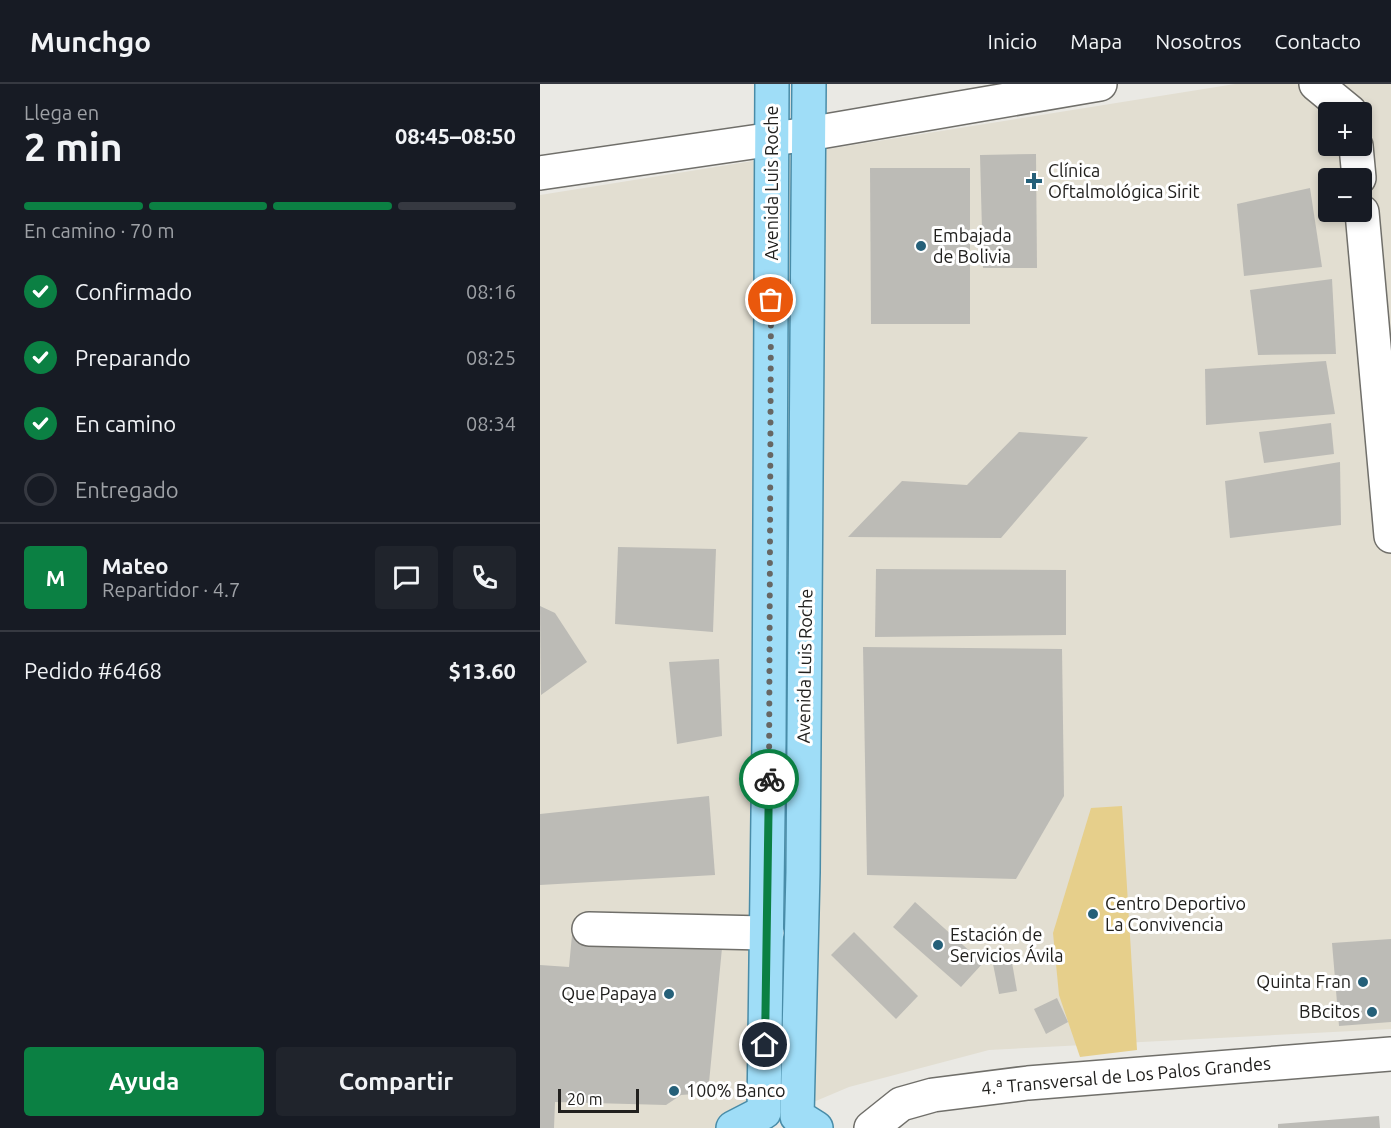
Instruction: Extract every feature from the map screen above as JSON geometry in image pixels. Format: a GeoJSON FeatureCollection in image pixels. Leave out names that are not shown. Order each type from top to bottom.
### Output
{"type":"FeatureCollection","features":[{"type":"Feature","properties":{"kind":"main road","name":"Avenida Luis Roche"},"geometry":{"type":"LineString","coordinates":[[733,1128],[764,1112],[772,84]]}},
{"type":"Feature","properties":{"kind":"main road","name":"Avenida Luis Roche"},"geometry":{"type":"LineString","coordinates":[[809,84],[803,860],[796,1116],[816,1128]]}},
{"type":"Feature","properties":{"kind":"street"},"geometry":{"type":"LineString","coordinates":[[540,173],[808,134],[1100,84]]}},
{"type":"Feature","properties":{"kind":"street"},"geometry":{"type":"LineString","coordinates":[[1316,84],[1339,102]]}},
{"type":"Feature","properties":{"kind":"street"},"geometry":{"type":"LineString","coordinates":[[1351,84],[1352,102]]}},
{"type":"Feature","properties":{"kind":"street"},"geometry":{"type":"LineString","coordinates":[[1363,222],[1391,536]]}},
{"type":"Feature","properties":{"kind":"street"},"geometry":{"type":"LineString","coordinates":[[589,929],[767,933]]}},
{"type":"Feature","properties":{"kind":"street","name":"4.ª Transversal de Los Palos Grandes"},"geometry":{"type":"LineString","coordinates":[[871,1128],[901,1104],[933,1095],[1028,1083],[1391,1054]]}},
{"type":"Feature","properties":{"kind":"shaded area"},"geometry":{"type":"Polygon","coordinates":[[[1235,84],[1391,84],[1391,1029],[989,1050],[849,1087],[752,1128],[540,1128],[540,195],[1235,84]]]}},
{"type":"Feature","properties":{"kind":"shaded area","name":"Centro Deportivo La Convivencia"},"geometry":{"type":"Polygon","coordinates":[[[1122,806],[1137,1050],[1080,1057],[1059,995],[1053,933],[1091,808],[1122,806]]]}},
{"type":"Feature","properties":{"kind":"building"},"geometry":{"type":"Polygon","coordinates":[[[1036,154],[1037,268],[983,268],[980,155],[1036,154]]]}},
{"type":"Feature","properties":{"kind":"building","name":"Embajada de Bolivia"},"geometry":{"type":"Polygon","coordinates":[[[870,168],[970,168],[970,324],[871,324],[870,168]]]}},
{"type":"Feature","properties":{"kind":"building"},"geometry":{"type":"Polygon","coordinates":[[[1310,188],[1322,267],[1244,276],[1237,204],[1310,188]]]}},
{"type":"Feature","properties":{"kind":"building"},"geometry":{"type":"Polygon","coordinates":[[[1332,279],[1336,354],[1258,355],[1250,290],[1332,279]]]}},
{"type":"Feature","properties":{"kind":"building"},"geometry":{"type":"Polygon","coordinates":[[[1326,361],[1335,414],[1206,425],[1205,369],[1326,361]]]}},
{"type":"Feature","properties":{"kind":"building"},"geometry":{"type":"Polygon","coordinates":[[[1331,423],[1334,454],[1264,463],[1259,432],[1331,423]]]}},
{"type":"Feature","properties":{"kind":"building"},"geometry":{"type":"Polygon","coordinates":[[[1019,432],[1088,437],[1001,538],[848,537],[902,481],[967,485],[1019,432]]]}},
{"type":"Feature","properties":{"kind":"building"},"geometry":{"type":"Polygon","coordinates":[[[1340,462],[1341,525],[1230,538],[1225,481],[1340,462]]]}},
{"type":"Feature","properties":{"kind":"building"},"geometry":{"type":"Polygon","coordinates":[[[618,547],[716,549],[713,632],[615,624],[618,547]]]}},
{"type":"Feature","properties":{"kind":"building"},"geometry":{"type":"Polygon","coordinates":[[[876,569],[1066,570],[1066,635],[875,637],[876,569]]]}},
{"type":"Feature","properties":{"kind":"building"},"geometry":{"type":"Polygon","coordinates":[[[540,606],[555,613],[587,662],[541,695],[540,606]]]}},
{"type":"Feature","properties":{"kind":"building"},"geometry":{"type":"Polygon","coordinates":[[[863,647],[1062,649],[1064,796],[1016,879],[867,875],[863,647]]]}},
{"type":"Feature","properties":{"kind":"building"},"geometry":{"type":"Polygon","coordinates":[[[719,659],[722,736],[677,744],[669,662],[719,659]]]}},
{"type":"Feature","properties":{"kind":"building"},"geometry":{"type":"Polygon","coordinates":[[[709,796],[715,875],[540,885],[540,814],[709,796]]]}},
{"type":"Feature","properties":{"kind":"building","name":"Estación de Servicios Ávila"},"geometry":{"type":"Polygon","coordinates":[[[915,902],[983,963],[961,987],[893,927],[915,902]]]}},
{"type":"Feature","properties":{"kind":"building"},"geometry":{"type":"Polygon","coordinates":[[[854,932],[918,996],[896,1019],[831,955],[854,932]]]}},
{"type":"Feature","properties":{"kind":"building"},"geometry":{"type":"Polygon","coordinates":[[[572,935],[722,948],[708,1093],[681,1095],[666,1105],[555,1102],[554,1128],[540,1128],[540,965],[569,967],[572,935]]]}},
{"type":"Feature","properties":{"kind":"building","name":"Quinta Fran"},"geometry":{"type":"Polygon","coordinates":[[[1391,939],[1391,1022],[1339,1026],[1332,943],[1391,939]]]}},
{"type":"Feature","properties":{"kind":"building"},"geometry":{"type":"Polygon","coordinates":[[[1011,957],[1017,991],[999,994],[992,959],[1011,957]]]}},
{"type":"Feature","properties":{"kind":"building"},"geometry":{"type":"Polygon","coordinates":[[[1057,998],[1068,1022],[1046,1034],[1034,1009],[1057,998]]]}},
{"type":"Feature","properties":{"kind":"building"},"geometry":{"type":"Polygon","coordinates":[[[1379,1116],[1380,1128],[1278,1128],[1278,1124],[1379,1116]]]}},
{"type":"Feature","properties":{"kind":"way so far"},"geometry":{"type":"LineString","coordinates":[[769,779],[771,300]]}},
{"type":"Feature","properties":{"kind":"place","name":"Clínica Oftalmológica Sirit"},"geometry":{"type":"Point","coordinates":[1034,181]}},
{"type":"Feature","properties":{"kind":"place","name":"Embajada de Bolivia"},"geometry":{"type":"Point","coordinates":[921,246]}},
{"type":"Feature","properties":{"kind":"place","name":"Centro Deportivo La Convivencia"},"geometry":{"type":"Point","coordinates":[1093,914]}},
{"type":"Feature","properties":{"kind":"place","name":"Estación de Servicios Ávila"},"geometry":{"type":"Point","coordinates":[938,945]}},
{"type":"Feature","properties":{"kind":"place","name":"Quinta Fran"},"geometry":{"type":"Point","coordinates":[1363,982]}},
{"type":"Feature","properties":{"kind":"place","name":"Que Papaya"},"geometry":{"type":"Point","coordinates":[669,994]}},
{"type":"Feature","properties":{"kind":"place","name":"BBcitos"},"geometry":{"type":"Point","coordinates":[1372,1012]}},
{"type":"Feature","properties":{"kind":"place","name":"100% Banco"},"geometry":{"type":"Point","coordinates":[674,1091]}},
{"type":"Feature","properties":{"kind":"route"},"geometry":{"type":"LineString","coordinates":[[765,1045],[769,779]]}}]}
